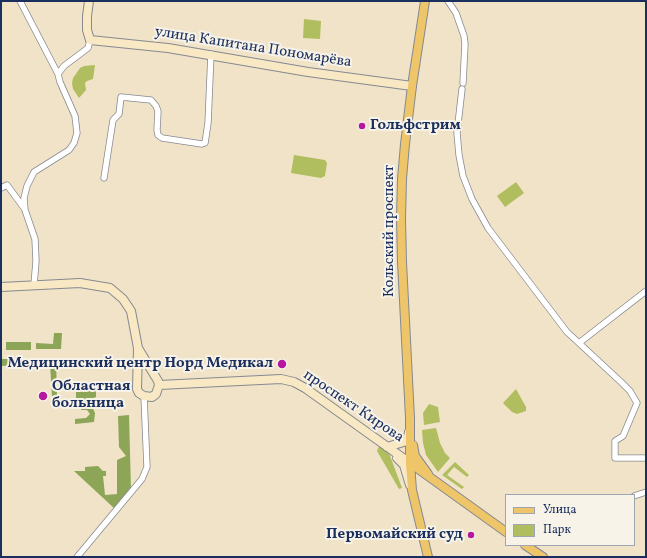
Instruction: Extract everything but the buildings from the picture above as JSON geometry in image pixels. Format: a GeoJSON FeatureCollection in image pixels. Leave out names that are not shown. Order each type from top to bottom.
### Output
{"type":"FeatureCollection","features":[{"type":"Feature","properties":{"kind":"main road","name":"Кольский проспект"},"geometry":{"type":"LineString","coordinates":[[425,1],[404,144],[401,212],[412,490],[428,557]]}},
{"type":"Feature","properties":{"kind":"main road"},"geometry":{"type":"LineString","coordinates":[[410,428],[415,456],[431,480]]}},
{"type":"Feature","properties":{"kind":"main road","name":"проспект Кирова"},"geometry":{"type":"LineString","coordinates":[[410,463],[431,480],[505,531]]}},
{"type":"Feature","properties":{"kind":"main road"},"geometry":{"type":"LineString","coordinates":[[526,546],[543,557]]}},
{"type":"Feature","properties":{"kind":"street"},"geometry":{"type":"LineString","coordinates":[[20,1],[58,70],[60,82],[75,116],[76,139],[73,146],[34,172],[25,192],[25,210],[35,239],[36,261],[34,285]]}},
{"type":"Feature","properties":{"kind":"street"},"geometry":{"type":"LineString","coordinates":[[58,70],[88,48],[90,40],[87,30],[89,1]]}},
{"type":"Feature","properties":{"kind":"street"},"geometry":{"type":"LineString","coordinates":[[448,1],[456,13],[464,36],[465,44],[457,132],[463,176],[472,199],[488,228],[567,332],[621,382],[637,403],[623,436],[615,441],[616,458],[646,458]]}},
{"type":"Feature","properties":{"kind":"street","name":"улица Капитана Пономарёва"},"geometry":{"type":"LineString","coordinates":[[90,40],[211,54],[308,72],[412,86]]}},
{"type":"Feature","properties":{"kind":"street"},"geometry":{"type":"LineString","coordinates":[[104,178],[113,120],[119,114],[121,97],[150,100],[156,106],[158,111],[157,130],[158,135],[162,138],[202,144],[205,143],[208,123],[211,54]]}},
{"type":"Feature","properties":{"kind":"street"},"geometry":{"type":"LineString","coordinates":[[1,188],[7,185],[25,210]]}},
{"type":"Feature","properties":{"kind":"street"},"geometry":{"type":"LineString","coordinates":[[1,288],[80,283],[110,288],[123,299],[131,311],[138,348],[137,385],[139,393],[144,396],[152,397],[156,394],[160,385],[138,348]]}},
{"type":"Feature","properties":{"kind":"street"},"geometry":{"type":"LineString","coordinates":[[579,343],[646,291]]}},
{"type":"Feature","properties":{"kind":"street"},"geometry":{"type":"LineString","coordinates":[[137,385],[142,376],[151,375],[155,377]]}},
{"type":"Feature","properties":{"kind":"street","name":"проспект Кирова"},"geometry":{"type":"LineString","coordinates":[[160,385],[288,380],[305,388],[410,463]]}},
{"type":"Feature","properties":{"kind":"street"},"geometry":{"type":"LineString","coordinates":[[77,557],[142,479],[147,467],[144,396]]}},
{"type":"Feature","properties":{"kind":"street"},"geometry":{"type":"LineString","coordinates":[[410,428],[407,441],[388,447],[404,465],[412,490]]}},
{"type":"Feature","properties":{"kind":"street"},"geometry":{"type":"LineString","coordinates":[[635,496],[646,492]]}},
{"type":"Feature","properties":{"kind":"green space"},"geometry":{"type":"Polygon","coordinates":[[[304,19],[321,21],[320,39],[303,38],[304,19]]]}},
{"type":"Feature","properties":{"kind":"green space"},"geometry":{"type":"Polygon","coordinates":[[[95,65],[93,79],[85,83],[86,90],[79,98],[73,89],[73,78],[80,68],[95,65]]]}},
{"type":"Feature","properties":{"kind":"green space"},"geometry":{"type":"Polygon","coordinates":[[[294,155],[325,160],[327,163],[325,176],[321,178],[291,173],[294,155]]]}},
{"type":"Feature","properties":{"kind":"green space"},"geometry":{"type":"Polygon","coordinates":[[[516,182],[524,193],[505,207],[497,196],[516,182]]]}},
{"type":"Feature","properties":{"kind":"green space"},"geometry":{"type":"Polygon","coordinates":[[[54,333],[62,333],[61,349],[36,349],[36,343],[53,344],[54,333]]]}},
{"type":"Feature","properties":{"kind":"green space"},"geometry":{"type":"Polygon","coordinates":[[[6,342],[31,342],[31,350],[6,350],[6,342]]]}},
{"type":"Feature","properties":{"kind":"green space"},"geometry":{"type":"Polygon","coordinates":[[[33,358],[56,359],[57,397],[52,396],[50,364],[36,363],[35,366],[30,365],[33,358]]]}},
{"type":"Feature","properties":{"kind":"green space"},"geometry":{"type":"Polygon","coordinates":[[[1,359],[26,359],[25,365],[1,366],[1,359]]]}},
{"type":"Feature","properties":{"kind":"green space"},"geometry":{"type":"Polygon","coordinates":[[[76,389],[96,389],[96,397],[89,400],[95,413],[94,422],[75,424],[75,419],[86,418],[90,414],[87,410],[81,410],[82,399],[76,398],[76,389]]]}},
{"type":"Feature","properties":{"kind":"green space"},"geometry":{"type":"Polygon","coordinates":[[[516,389],[526,407],[526,411],[517,414],[512,412],[503,403],[516,389]]]}},
{"type":"Feature","properties":{"kind":"green space"},"geometry":{"type":"Polygon","coordinates":[[[429,404],[438,407],[440,422],[424,425],[423,413],[429,404]]]}},
{"type":"Feature","properties":{"kind":"green space"},"geometry":{"type":"Polygon","coordinates":[[[129,415],[131,490],[115,509],[74,471],[85,471],[85,467],[98,466],[103,471],[106,471],[106,476],[103,476],[105,495],[117,494],[117,460],[126,456],[119,447],[118,416],[129,415]]]}},
{"type":"Feature","properties":{"kind":"green space"},"geometry":{"type":"Polygon","coordinates":[[[436,428],[440,443],[445,453],[450,458],[438,472],[426,455],[422,430],[436,428]]]}},
{"type":"Feature","properties":{"kind":"green space"},"geometry":{"type":"Polygon","coordinates":[[[379,446],[389,453],[402,488],[399,489],[377,451],[379,446]]]}},
{"type":"Feature","properties":{"kind":"green space"},"geometry":{"type":"Polygon","coordinates":[[[455,462],[469,475],[467,477],[454,467],[447,475],[464,487],[462,489],[442,475],[455,462]]]}},
{"type":"Feature","properties":{"kind":"place","name":"Гольфстрим"},"geometry":{"type":"Point","coordinates":[362,126]}},
{"type":"Feature","properties":{"kind":"place","name":"Медицинский центр Норд Медикал"},"geometry":{"type":"Point","coordinates":[282,364]}},
{"type":"Feature","properties":{"kind":"place","name":"Областная больница"},"geometry":{"type":"Point","coordinates":[43,396]}},
{"type":"Feature","properties":{"kind":"place","name":"Первомайский суд"},"geometry":{"type":"Point","coordinates":[471,535]}}]}
